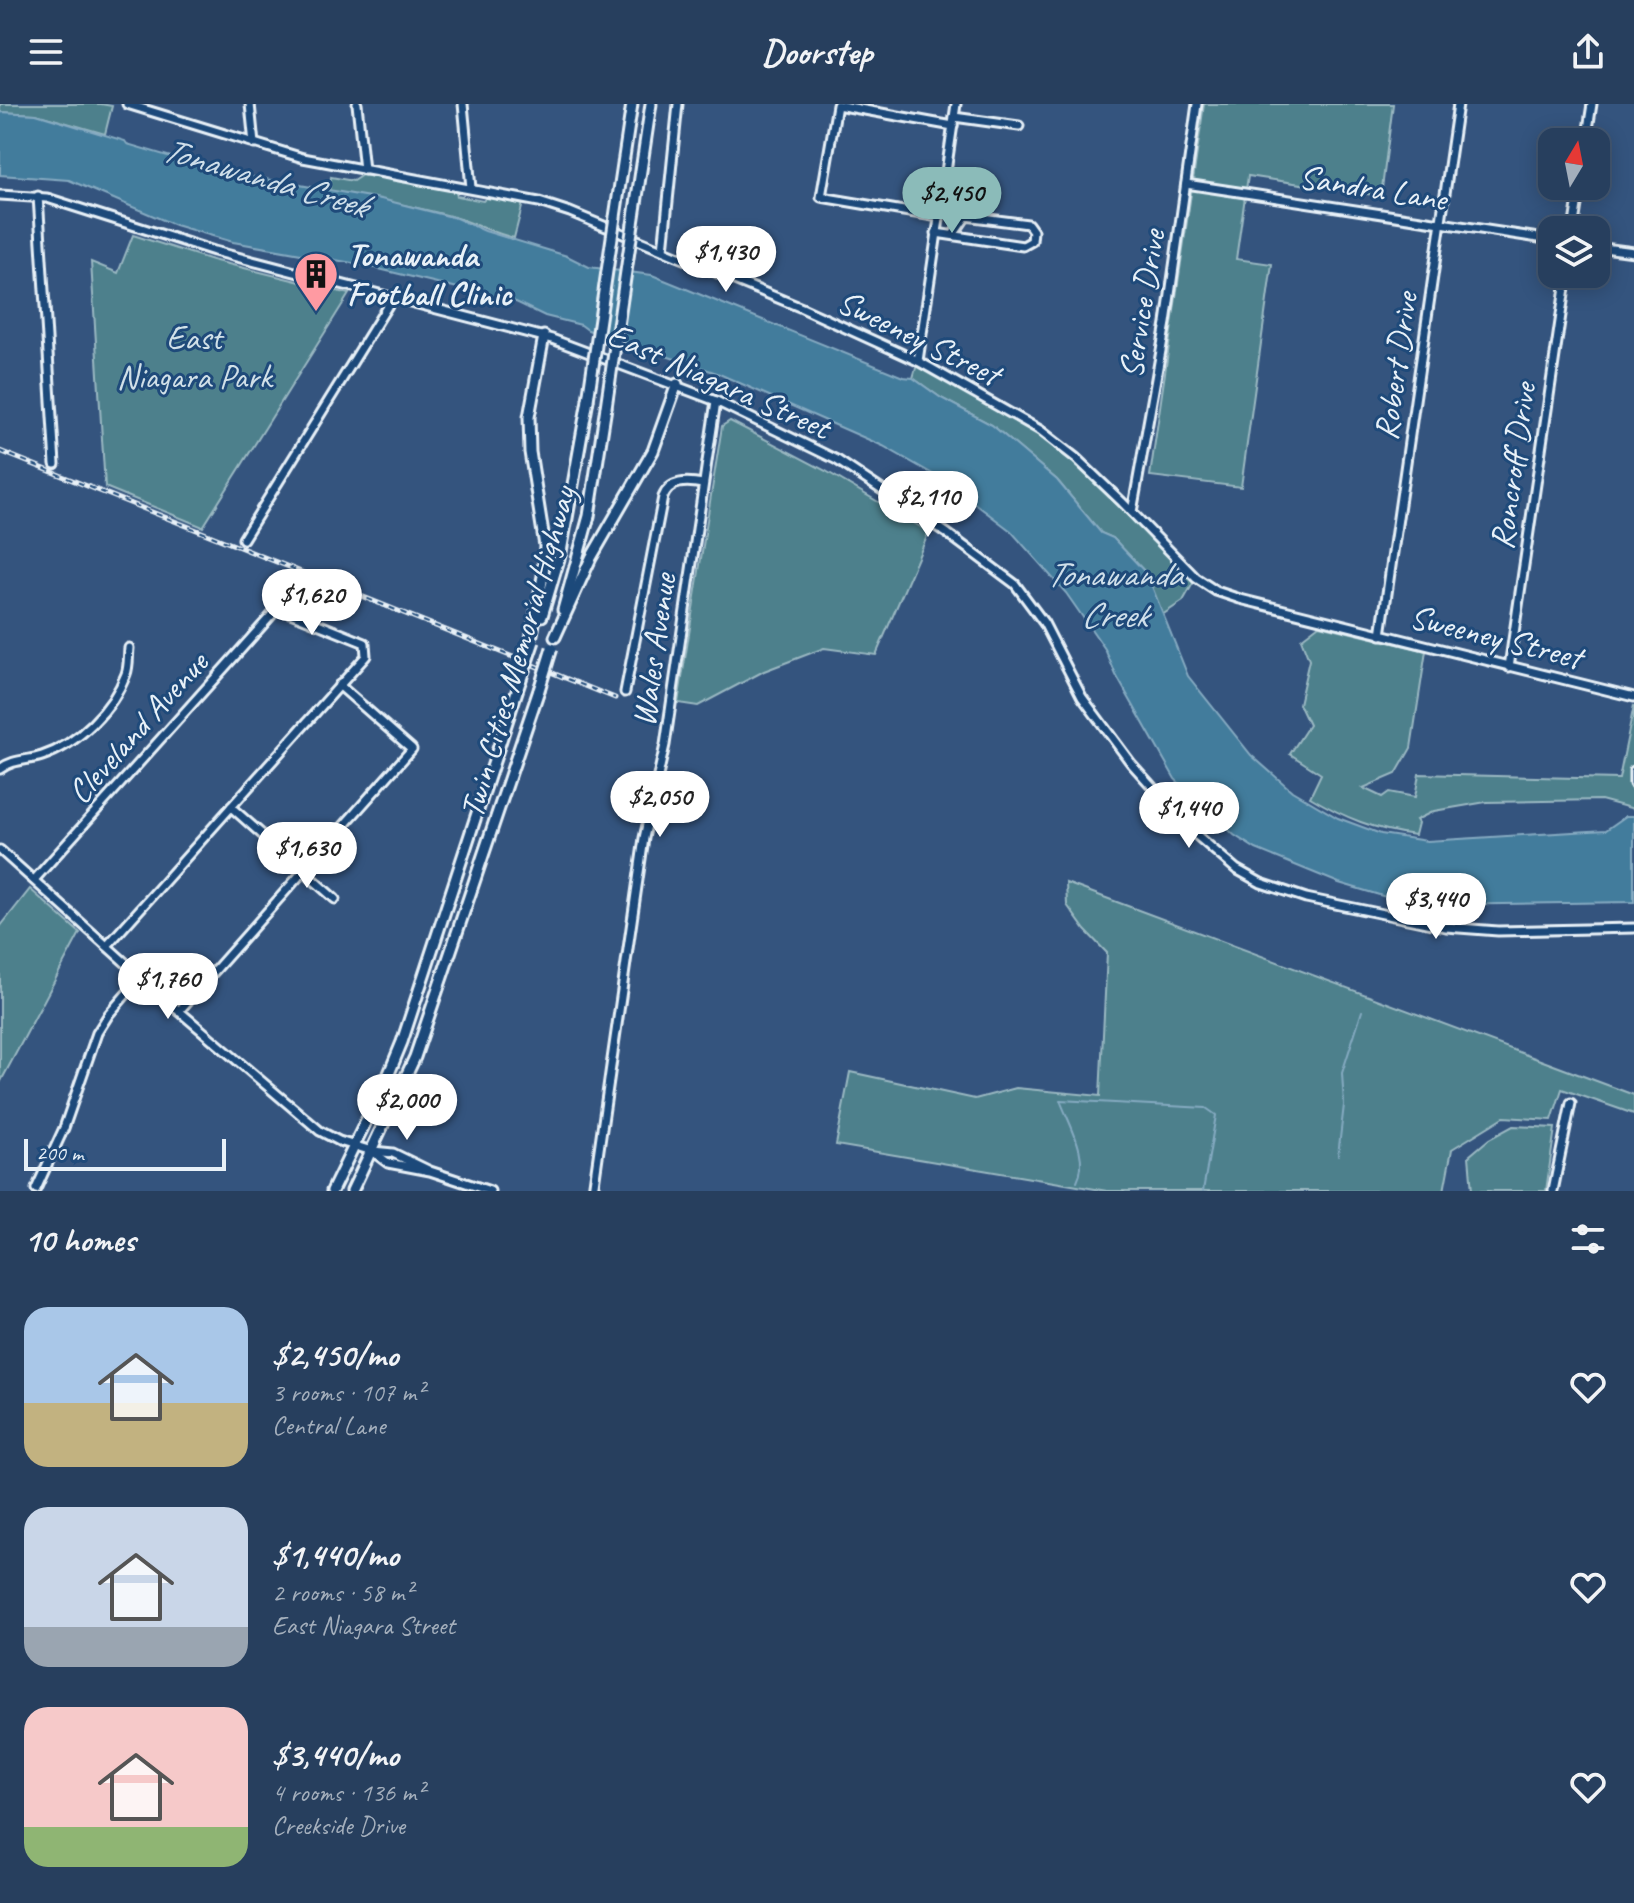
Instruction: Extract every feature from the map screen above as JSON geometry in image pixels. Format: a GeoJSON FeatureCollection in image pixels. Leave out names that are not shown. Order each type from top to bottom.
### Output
{"type":"FeatureCollection","features":[{"type":"Feature","properties":{"kind":"main road","name":"Twin Cities Memorial Highway"},"geometry":{"type":"LineString","coordinates":[[332,1191],[388,1076],[422,987],[561,552],[588,400],[632,104]]}},
{"type":"Feature","properties":{"kind":"main road","name":"Twin Cities Memorial Highway"},"geometry":{"type":"LineString","coordinates":[[352,1191],[415,1057],[435,1003],[539,690],[582,546],[651,104]]}},
{"type":"Feature","properties":{"kind":"main road"},"geometry":{"type":"LineString","coordinates":[[532,640],[545,546],[530,452],[529,417],[544,336]]}},
{"type":"Feature","properties":{"kind":"main road"},"geometry":{"type":"LineString","coordinates":[[555,637],[591,558],[653,451],[677,384]]}},
{"type":"Feature","properties":{"kind":"street","name":"Sweeney Street"},"geometry":{"type":"LineString","coordinates":[[130,104],[303,158],[558,207],[802,308],[918,361],[1040,430],[1076,458],[1196,578],[1216,591],[1634,697]]}},
{"type":"Feature","properties":{"kind":"street"},"geometry":{"type":"LineString","coordinates":[[250,104],[254,144]]}},
{"type":"Feature","properties":{"kind":"street"},"geometry":{"type":"LineString","coordinates":[[357,104],[364,170]]}},
{"type":"Feature","properties":{"kind":"street"},"geometry":{"type":"LineString","coordinates":[[463,104],[471,188]]}},
{"type":"Feature","properties":{"kind":"street"},"geometry":{"type":"LineString","coordinates":[[663,250],[678,104]]}},
{"type":"Feature","properties":{"kind":"street"},"geometry":{"type":"LineString","coordinates":[[918,361],[956,104]]}},
{"type":"Feature","properties":{"kind":"street","name":"Service Drive"},"geometry":{"type":"LineString","coordinates":[[1132,512],[1166,323],[1197,104]]}},
{"type":"Feature","properties":{"kind":"street","name":"Robert Drive"},"geometry":{"type":"LineString","coordinates":[[1381,635],[1458,104]]}},
{"type":"Feature","properties":{"kind":"street"},"geometry":{"type":"LineString","coordinates":[[1588,128],[1592,104]]}},
{"type":"Feature","properties":{"kind":"street"},"geometry":{"type":"LineString","coordinates":[[939,217],[821,197],[837,105],[954,121],[1019,126]]}},
{"type":"Feature","properties":{"kind":"street","name":"Sandra Lane"},"geometry":{"type":"LineString","coordinates":[[1186,184],[1538,238]]}},
{"type":"Feature","properties":{"kind":"street","name":"East Niagara Street"},"geometry":{"type":"LineString","coordinates":[[0,195],[38,196],[214,251],[544,336],[677,384],[858,472],[990,563],[1015,584],[1044,623],[1082,697],[1131,763],[1193,832],[1236,869],[1276,890],[1446,927],[1498,931],[1634,928]]}},
{"type":"Feature","properties":{"kind":"street"},"geometry":{"type":"LineString","coordinates":[[38,196],[55,464]]}},
{"type":"Feature","properties":{"kind":"street"},"geometry":{"type":"LineString","coordinates":[[936,233],[1023,246],[1032,241],[1033,231],[1028,224],[966,216],[953,235]]}},
{"type":"Feature","properties":{"kind":"street"},"geometry":{"type":"LineString","coordinates":[[1610,249],[1634,252]]}},
{"type":"Feature","properties":{"kind":"street","name":"Roncroff Drive"},"geometry":{"type":"LineString","coordinates":[[1509,667],[1565,288]]}},
{"type":"Feature","properties":{"kind":"street"},"geometry":{"type":"LineString","coordinates":[[243,539],[393,297]]}},
{"type":"Feature","properties":{"kind":"street","name":"Wales Avenue"},"geometry":{"type":"LineString","coordinates":[[593,1191],[644,838],[665,745],[716,401]]}},
{"type":"Feature","properties":{"kind":"street"},"geometry":{"type":"LineString","coordinates":[[625,692],[663,497],[675,484],[703,484]]}},
{"type":"Feature","properties":{"kind":"street","name":"Cleveland Avenue"},"geometry":{"type":"LineString","coordinates":[[34,880],[278,608],[361,640],[367,647],[366,656],[339,685]]}},
{"type":"Feature","properties":{"kind":"street"},"geometry":{"type":"LineString","coordinates":[[0,769],[8,763],[43,756],[82,734],[118,691],[128,671],[129,648]]}},
{"type":"Feature","properties":{"kind":"street"},"geometry":{"type":"LineString","coordinates":[[107,946],[339,685],[412,749],[179,1011]]}},
{"type":"Feature","properties":{"kind":"street"},"geometry":{"type":"LineString","coordinates":[[1634,771],[1634,784]]}},
{"type":"Feature","properties":{"kind":"street"},"geometry":{"type":"LineString","coordinates":[[231,807],[335,899]]}},
{"type":"Feature","properties":{"kind":"street"},"geometry":{"type":"LineString","coordinates":[[0,850],[179,1011],[320,1131],[372,1151],[393,1153],[430,1171],[490,1191]]}},
{"type":"Feature","properties":{"kind":"street"},"geometry":{"type":"LineString","coordinates":[[36,1189],[64,1128],[97,1033],[141,977]]}},
{"type":"Feature","properties":{"kind":"street"},"geometry":{"type":"LineString","coordinates":[[1553,1191],[1571,1103]]}},
{"type":"Feature","properties":{"kind":"green space"},"geometry":{"type":"Polygon","coordinates":[[[0,104],[112,106],[105,134],[36,114],[0,112],[0,104]]]}},
{"type":"Feature","properties":{"kind":"green space"},"geometry":{"type":"Polygon","coordinates":[[[1204,104],[1393,104],[1381,196],[1248,176],[1236,259],[1272,264],[1241,487],[1150,476],[1204,104]]]}},
{"type":"Feature","properties":{"kind":"green space"},"geometry":{"type":"Polygon","coordinates":[[[362,175],[455,190],[457,196],[483,201],[487,197],[523,203],[514,238],[439,213],[329,191],[331,177],[353,181],[362,175]]]}},
{"type":"Feature","properties":{"kind":"green space","name":"East Niagara Park"},"geometry":{"type":"Polygon","coordinates":[[[133,235],[212,260],[349,294],[203,527],[105,487],[91,262],[118,273],[133,235]]]}},
{"type":"Feature","properties":{"kind":"green space"},"geometry":{"type":"Polygon","coordinates":[[[918,361],[1040,430],[1122,502],[1196,578],[1183,601],[1162,615],[1147,574],[1113,538],[1101,533],[1057,480],[992,425],[941,398],[913,378],[918,361]]]}},
{"type":"Feature","properties":{"kind":"green space"},"geometry":{"type":"Polygon","coordinates":[[[730,421],[826,471],[929,532],[876,655],[824,648],[764,671],[698,706],[678,703],[722,426],[730,421]]]}},
{"type":"Feature","properties":{"kind":"green space"},"geometry":{"type":"Polygon","coordinates":[[[1319,625],[1426,651],[1411,748],[1396,774],[1363,788],[1382,797],[1389,792],[1415,797],[1419,774],[1619,779],[1634,705],[1634,809],[1601,800],[1486,802],[1434,811],[1416,820],[1415,835],[1361,822],[1310,797],[1321,774],[1290,754],[1309,725],[1299,704],[1309,660],[1301,639],[1319,625]]]}},
{"type":"Feature","properties":{"kind":"green space"},"geometry":{"type":"Polygon","coordinates":[[[1066,883],[1634,1095],[1634,1114],[1562,1089],[1552,1120],[1504,1117],[1452,1149],[1444,1191],[1107,1191],[836,1145],[850,1072],[975,1099],[1016,1088],[1100,1096],[1107,953],[1067,905],[1066,883]]]}},
{"type":"Feature","properties":{"kind":"green space"},"geometry":{"type":"Polygon","coordinates":[[[30,889],[80,933],[0,1083],[0,927],[30,889]]]}},
{"type":"Feature","properties":{"kind":"green space"},"geometry":{"type":"Polygon","coordinates":[[[1513,1126],[1555,1128],[1546,1191],[1472,1191],[1469,1156],[1489,1139],[1513,1126]]]}},
{"type":"Feature","properties":{"kind":"water","name":"Tonawanda Creek"},"geometry":{"type":"Polygon","coordinates":[[[0,112],[36,114],[252,181],[253,177],[381,199],[456,218],[485,231],[567,256],[589,267],[652,275],[903,377],[913,378],[941,398],[992,425],[1057,480],[1101,533],[1113,538],[1147,574],[1188,676],[1251,755],[1292,791],[1338,818],[1381,834],[1427,841],[1606,830],[1626,816],[1634,816],[1634,902],[1439,905],[1386,897],[1339,883],[1256,849],[1234,835],[1175,779],[1116,675],[1105,649],[1066,593],[1011,531],[945,481],[883,446],[717,373],[581,325],[545,316],[516,302],[358,264],[233,242],[175,225],[69,180],[0,175],[0,112]]]}},
{"type":"Feature","properties":{"kind":"waterway"},"geometry":{"type":"LineString","coordinates":[[1338,1155],[1344,1105],[1342,1073],[1362,1011]]}},
{"type":"Feature","properties":{"kind":"waterway"},"geometry":{"type":"LineString","coordinates":[[1077,1182],[1080,1151],[1060,1100],[1206,1108],[1216,1115],[1203,1191]]}},
{"type":"Feature","properties":{"kind":"railway"},"geometry":{"type":"LineString","coordinates":[[0,451],[615,698]]}},
{"type":"Feature","properties":{"kind":"place","name":"Tonawanda Football Clinic"},"geometry":{"type":"Point","coordinates":[316,313]}}]}
